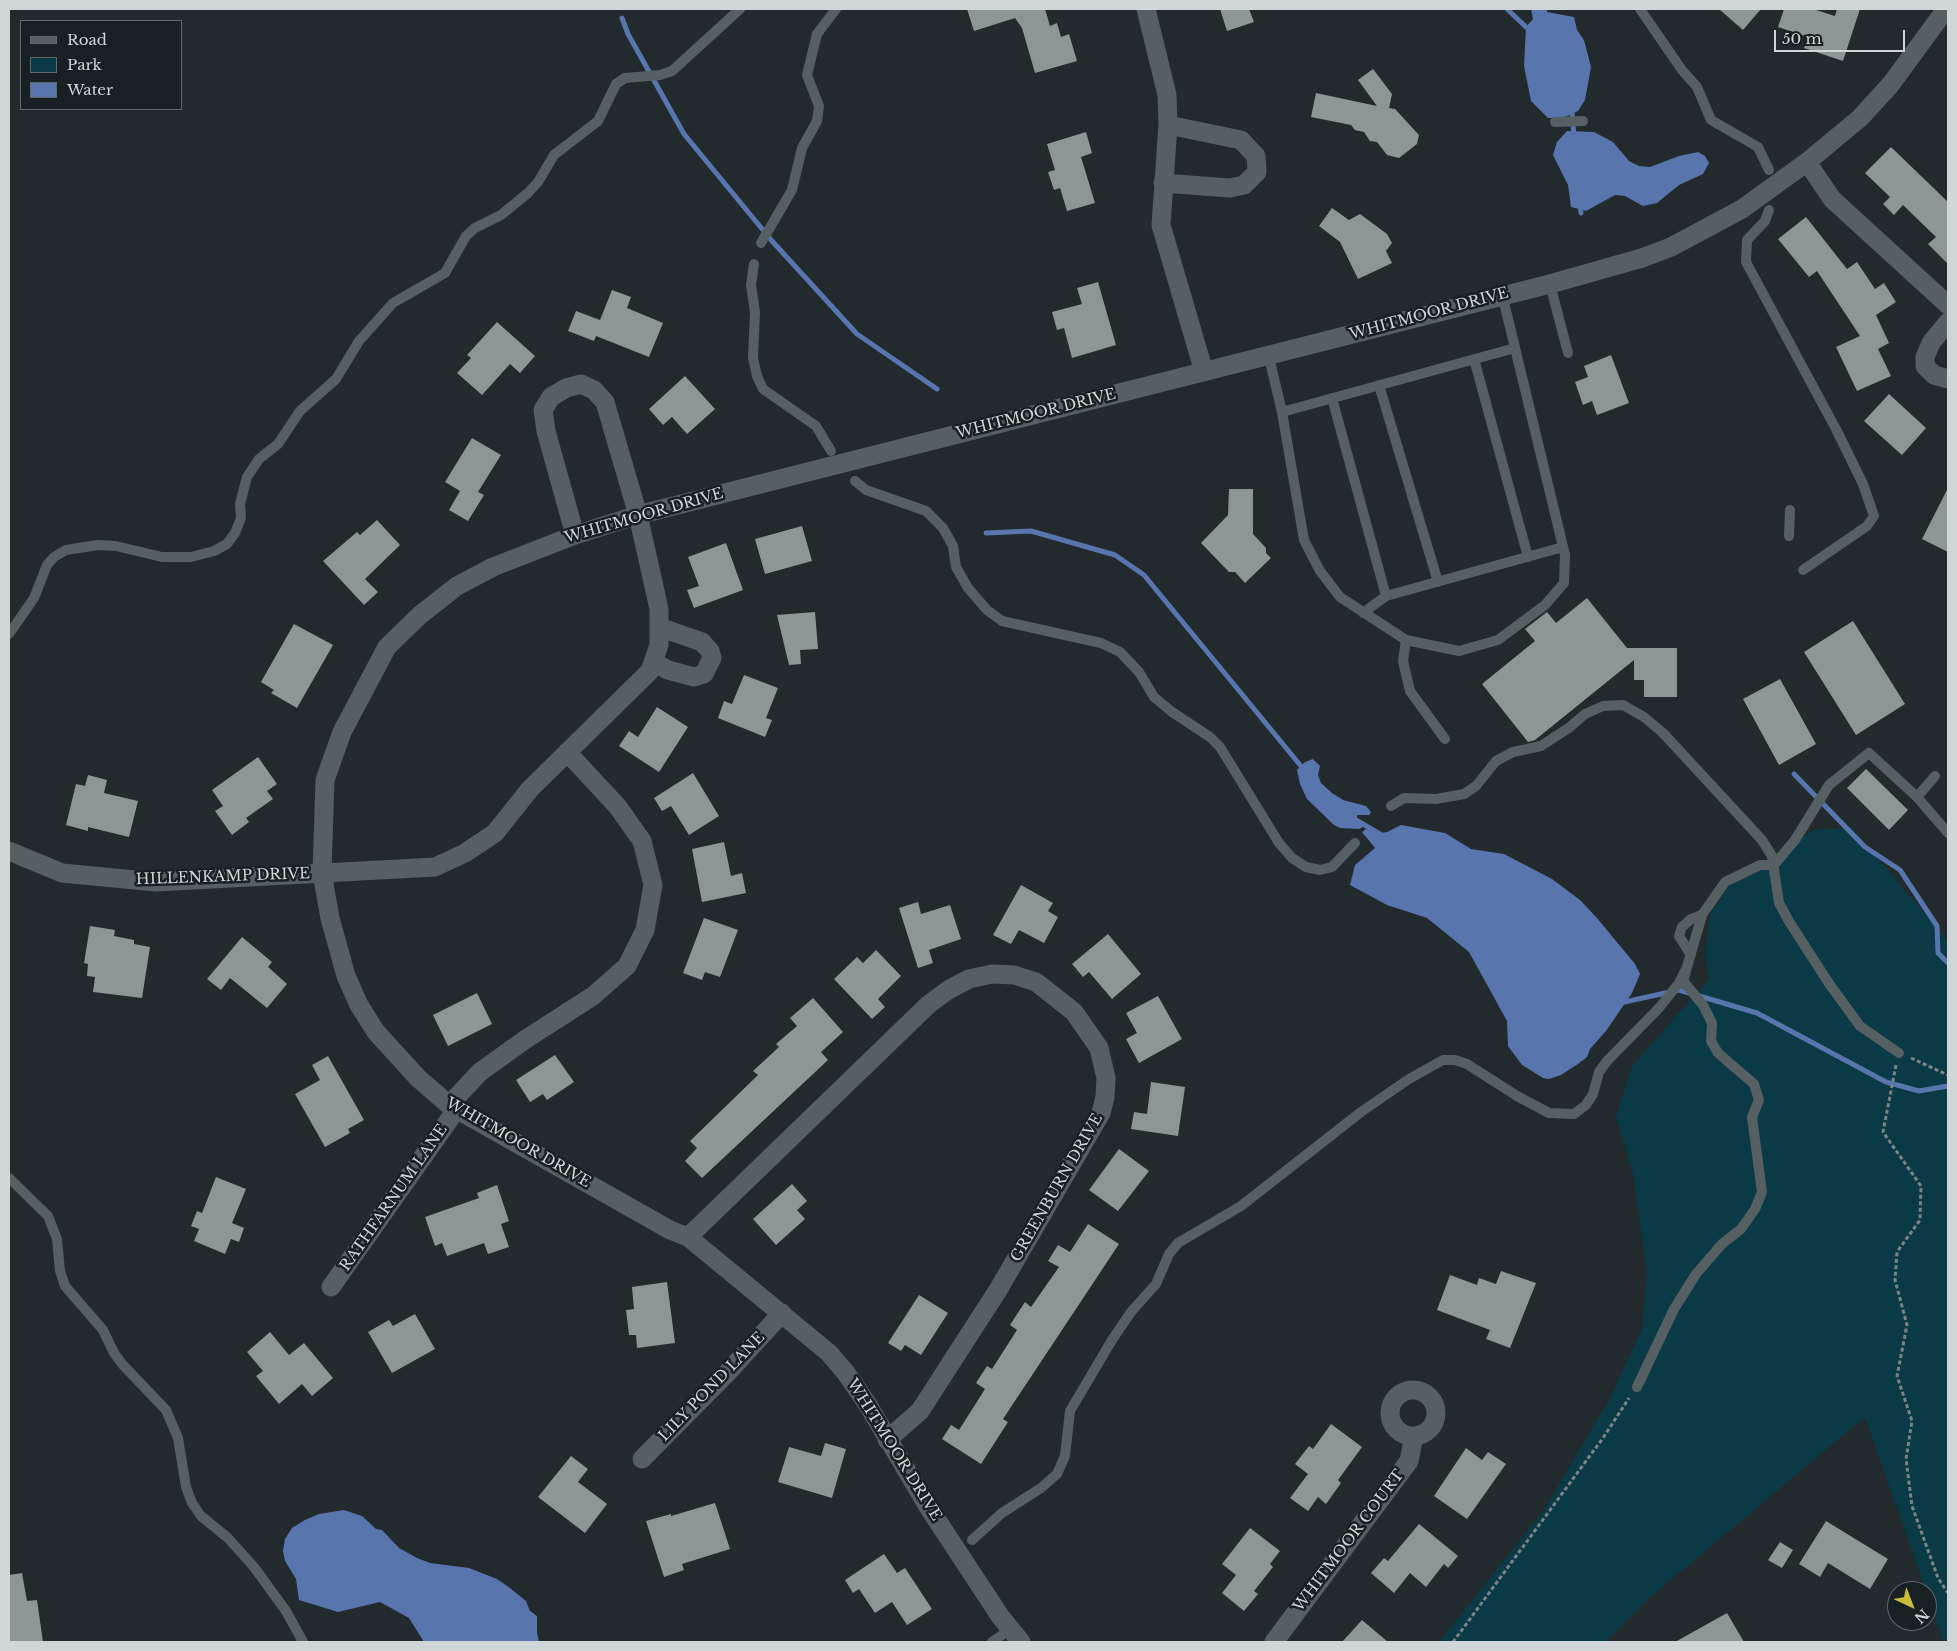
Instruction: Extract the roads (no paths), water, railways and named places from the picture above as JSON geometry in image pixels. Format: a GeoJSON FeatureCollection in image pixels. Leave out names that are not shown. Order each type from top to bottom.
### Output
{"type":"FeatureCollection","features":[{"type":"Feature","properties":{"kind":"street"},"geometry":{"type":"LineString","coordinates":[[1146,9],[1167,95],[1168,125],[1161,225],[1204,372]]}},
{"type":"Feature","properties":{"kind":"street","name":"WHITMOOR DRIVE"},"geometry":{"type":"LineString","coordinates":[[1021,1642],[1000,1616],[887,1440],[868,1405],[846,1373],[828,1353],[688,1237],[670,1230],[453,1108],[418,1078],[376,1032],[359,1005],[346,976],[330,918],[322,873],[325,780],[342,732],[387,647],[420,615],[457,586],[493,567],[575,535],[638,515],[1269,357],[1502,294],[1550,284],[1642,258],[1671,246],[1742,209],[1807,162],[1860,118],[1876,101],[1942,10]]}},
{"type":"Feature","properties":{"kind":"street"},"geometry":{"type":"LineString","coordinates":[[1163,183],[1230,188],[1244,185],[1257,172],[1256,156],[1241,140],[1168,125]]}},
{"type":"Feature","properties":{"kind":"street"},"geometry":{"type":"LineString","coordinates":[[1807,162],[1832,199],[1948,305]]}},
{"type":"Feature","properties":{"kind":"street"},"geometry":{"type":"LineString","coordinates":[[1948,322],[1931,344],[1925,357],[1925,366],[1934,375],[1948,379]]}},
{"type":"Feature","properties":{"kind":"street"},"geometry":{"type":"LineString","coordinates":[[575,535],[546,431],[543,410],[551,397],[566,388],[581,384],[594,390],[605,402],[638,515],[658,609],[659,645],[654,662],[668,670],[694,677],[704,674],[712,658],[710,651],[702,642],[659,627]]}},
{"type":"Feature","properties":{"kind":"street","name":"HILLENKAMP DRIVE"},"geometry":{"type":"LineString","coordinates":[[9,851],[62,873],[156,882],[436,867],[464,854],[495,833],[530,789],[650,671],[654,662]]}},
{"type":"Feature","properties":{"kind":"street","name":"RATHFARNUM LANE"},"geometry":{"type":"LineString","coordinates":[[331,1287],[453,1108],[480,1072],[526,1039],[593,996],[614,978],[627,966],[644,930],[653,885],[642,841],[618,807],[567,752]]}},
{"type":"Feature","properties":{"kind":"street","name":"GREENBURN DRIVE"},"geometry":{"type":"LineString","coordinates":[[688,1237],[928,1005],[948,990],[969,979],[992,974],[1014,975],[1036,982],[1074,1012],[1099,1048],[1106,1078],[1105,1097],[1101,1112],[998,1290],[920,1411],[887,1440]]}},
{"type":"Feature","properties":{"kind":"street","name":"LILY POND LANE"},"geometry":{"type":"LineString","coordinates":[[642,1459],[782,1314]]}},
{"type":"Feature","properties":{"kind":"street","name":"WHITMOOR COURT"},"geometry":{"type":"LineString","coordinates":[[1274,1642],[1409,1461],[1414,1436]]}},
{"type":"Feature","properties":{"kind":"lane"},"geometry":{"type":"LineString","coordinates":[[9,634],[34,598],[47,565],[54,557],[66,550],[98,544],[116,546],[162,557],[191,557],[214,551],[227,544],[235,533],[240,518],[243,490],[251,471],[260,459],[278,444],[300,411],[336,379],[359,342],[392,303],[445,273],[466,236],[475,228],[500,215],[528,194],[538,182],[554,155],[598,122],[616,84],[625,78],[660,75],[672,71],[740,9]]}},
{"type":"Feature","properties":{"kind":"lane"},"geometry":{"type":"LineString","coordinates":[[761,243],[792,190],[802,148],[817,121],[819,106],[806,75],[818,34],[836,9]]}},
{"type":"Feature","properties":{"kind":"lane"},"geometry":{"type":"LineString","coordinates":[[1640,9],[1682,70],[1697,87],[1711,120],[1758,147],[1769,170]]}},
{"type":"Feature","properties":{"kind":"lane"},"geometry":{"type":"LineString","coordinates":[[1555,122],[1583,121]]}},
{"type":"Feature","properties":{"kind":"lane"},"geometry":{"type":"LineString","coordinates":[[1769,210],[1765,221],[1746,240],[1746,262],[1816,396],[1837,431],[1863,484],[1874,516],[1867,526],[1803,570]]}},
{"type":"Feature","properties":{"kind":"lane"},"geometry":{"type":"LineString","coordinates":[[754,264],[751,285],[755,312],[753,358],[757,376],[763,389],[816,426],[831,450]]}},
{"type":"Feature","properties":{"kind":"lane"},"geometry":{"type":"LineString","coordinates":[[1550,284],[1568,353]]}},
{"type":"Feature","properties":{"kind":"lane"},"geometry":{"type":"LineString","coordinates":[[1269,357],[1282,412],[1304,540],[1320,571],[1340,598],[1406,640],[1459,651],[1498,640],[1545,605],[1564,583],[1564,547],[1502,294]]}},
{"type":"Feature","properties":{"kind":"lane"},"geometry":{"type":"LineString","coordinates":[[1282,412],[1515,348]]}},
{"type":"Feature","properties":{"kind":"lane"},"geometry":{"type":"LineString","coordinates":[[1474,359],[1528,557]]}},
{"type":"Feature","properties":{"kind":"lane"},"geometry":{"type":"LineString","coordinates":[[1379,385],[1438,582]]}},
{"type":"Feature","properties":{"kind":"lane"},"geometry":{"type":"LineString","coordinates":[[1332,398],[1386,596]]}},
{"type":"Feature","properties":{"kind":"lane"},"geometry":{"type":"LineString","coordinates":[[855,480],[866,490],[926,511],[943,528],[953,546],[956,567],[968,588],[987,610],[1002,621],[1101,643],[1120,652],[1138,672],[1154,697],[1220,747],[1279,843],[1292,858],[1306,867],[1320,870],[1332,867],[1355,843]]}},
{"type":"Feature","properties":{"kind":"lane"},"geometry":{"type":"LineString","coordinates":[[1789,536],[1790,510]]}},
{"type":"Feature","properties":{"kind":"lane"},"geometry":{"type":"LineString","coordinates":[[1363,613],[1386,596],[1564,547]]}},
{"type":"Feature","properties":{"kind":"lane"},"geometry":{"type":"LineString","coordinates":[[1406,640],[1403,661],[1410,691],[1446,739]]}},
{"type":"Feature","properties":{"kind":"lane"},"geometry":{"type":"LineString","coordinates":[[1391,806],[1404,798],[1436,799],[1464,794],[1476,786],[1496,760],[1513,752],[1541,746],[1585,714],[1603,706],[1623,705],[1644,717],[1674,745],[1762,840],[1774,865],[1779,903],[1830,985],[1860,1026],[1898,1052]]}},
{"type":"Feature","properties":{"kind":"lane"},"geometry":{"type":"LineString","coordinates":[[972,1540],[1002,1513],[1040,1488],[1057,1474],[1065,1456],[1070,1411],[1112,1340],[1131,1312],[1156,1284],[1169,1254],[1178,1243],[1241,1206],[1361,1112],[1409,1079],[1443,1060],[1455,1060],[1467,1064],[1517,1096],[1549,1113],[1574,1114],[1586,1105],[1593,1094],[1599,1072],[1607,1061],[1659,1008],[1679,983],[1691,955],[1702,915],[1725,882],[1760,865],[1774,865],[1795,840],[1829,785],[1869,753],[1917,797],[1948,833]]}},
{"type":"Feature","properties":{"kind":"lane"},"geometry":{"type":"LineString","coordinates":[[1917,797],[1935,776]]}},
{"type":"Feature","properties":{"kind":"lane"},"geometry":{"type":"LineString","coordinates":[[1691,955],[1679,936],[1682,926],[1691,919],[1702,915]]}},
{"type":"Feature","properties":{"kind":"lane"},"geometry":{"type":"LineString","coordinates":[[1636,1387],[1674,1309],[1687,1288],[1722,1244],[1741,1229],[1755,1209],[1762,1192],[1752,1117],[1759,1100],[1754,1084],[1718,1053],[1711,1041],[1712,1023],[1703,1005],[1683,981],[1685,971]]}},
{"type":"Feature","properties":{"kind":"lane"},"geometry":{"type":"LineString","coordinates":[[9,1178],[48,1216],[57,1238],[60,1271],[65,1286],[102,1330],[114,1353],[123,1365],[166,1410],[178,1438],[186,1487],[192,1503],[201,1516],[228,1538],[249,1560],[286,1612],[303,1642]]}},
{"type":"Feature","properties":{"kind":"lane"},"geometry":{"type":"LineString","coordinates":[[992,1642],[1002,1635]]}},
{"type":"Feature","properties":{"kind":"water"},"geometry":{"type":"Polygon","coordinates":[[[1531,9],[1547,9],[1547,12],[1574,17],[1577,30],[1584,40],[1591,67],[1585,100],[1578,111],[1563,118],[1548,118],[1531,101],[1524,66],[1526,27],[1533,19],[1531,9]]]}},
{"type":"Feature","properties":{"kind":"water"},"geometry":{"type":"Polygon","coordinates":[[[1567,131],[1594,132],[1613,142],[1629,161],[1639,166],[1650,167],[1679,156],[1698,152],[1705,156],[1709,163],[1703,174],[1679,185],[1657,203],[1643,206],[1625,196],[1615,195],[1586,211],[1571,207],[1568,185],[1553,155],[1557,142],[1567,131]]]}},
{"type":"Feature","properties":{"kind":"water"},"geometry":{"type":"Polygon","coordinates":[[[1313,759],[1320,766],[1318,775],[1321,783],[1343,800],[1366,806],[1371,812],[1369,815],[1357,815],[1363,826],[1360,829],[1340,828],[1334,825],[1307,799],[1300,784],[1297,770],[1305,762],[1313,759]]]}},
{"type":"Feature","properties":{"kind":"water"},"geometry":{"type":"Polygon","coordinates":[[[1401,825],[1445,833],[1471,849],[1504,854],[1552,879],[1580,900],[1635,964],[1640,974],[1632,993],[1606,1031],[1590,1049],[1587,1057],[1578,1064],[1561,1075],[1549,1079],[1543,1078],[1522,1065],[1508,1046],[1507,1021],[1469,952],[1427,918],[1387,905],[1350,885],[1355,865],[1375,848],[1362,832],[1366,829],[1376,834],[1387,832],[1401,825]]]}},
{"type":"Feature","properties":{"kind":"water"},"geometry":{"type":"Polygon","coordinates":[[[344,1510],[362,1516],[376,1529],[382,1530],[399,1548],[417,1558],[430,1563],[469,1568],[497,1579],[526,1601],[530,1611],[537,1616],[539,1642],[424,1642],[409,1618],[380,1602],[338,1612],[299,1600],[296,1579],[285,1561],[283,1551],[285,1539],[292,1528],[305,1520],[319,1514],[344,1510]]]}},
{"type":"Feature","properties":{"kind":"waterway"},"geometry":{"type":"LineString","coordinates":[[1507,9],[1526,27]]}},
{"type":"Feature","properties":{"kind":"waterway"},"geometry":{"type":"LineString","coordinates":[[622,18],[628,34],[684,134],[772,241],[857,334],[937,389]]}},
{"type":"Feature","properties":{"kind":"waterway"},"geometry":{"type":"LineString","coordinates":[[1572,113],[1574,137]]}},
{"type":"Feature","properties":{"kind":"waterway"},"geometry":{"type":"LineString","coordinates":[[1580,203],[1581,213]]}},
{"type":"Feature","properties":{"kind":"waterway"},"geometry":{"type":"LineString","coordinates":[[986,533],[1031,531],[1115,555],[1144,575],[1305,771]]}},
{"type":"Feature","properties":{"kind":"waterway"},"geometry":{"type":"LineString","coordinates":[[1794,774],[1865,847],[1900,870],[1937,926],[1938,953],[1948,963]]}},
{"type":"Feature","properties":{"kind":"waterway"},"geometry":{"type":"LineString","coordinates":[[1356,820],[1385,837]]}},
{"type":"Feature","properties":{"kind":"waterway"},"geometry":{"type":"LineString","coordinates":[[1620,1003],[1679,990],[1757,1013],[1886,1082],[1919,1091],[1948,1086]]}}]}
